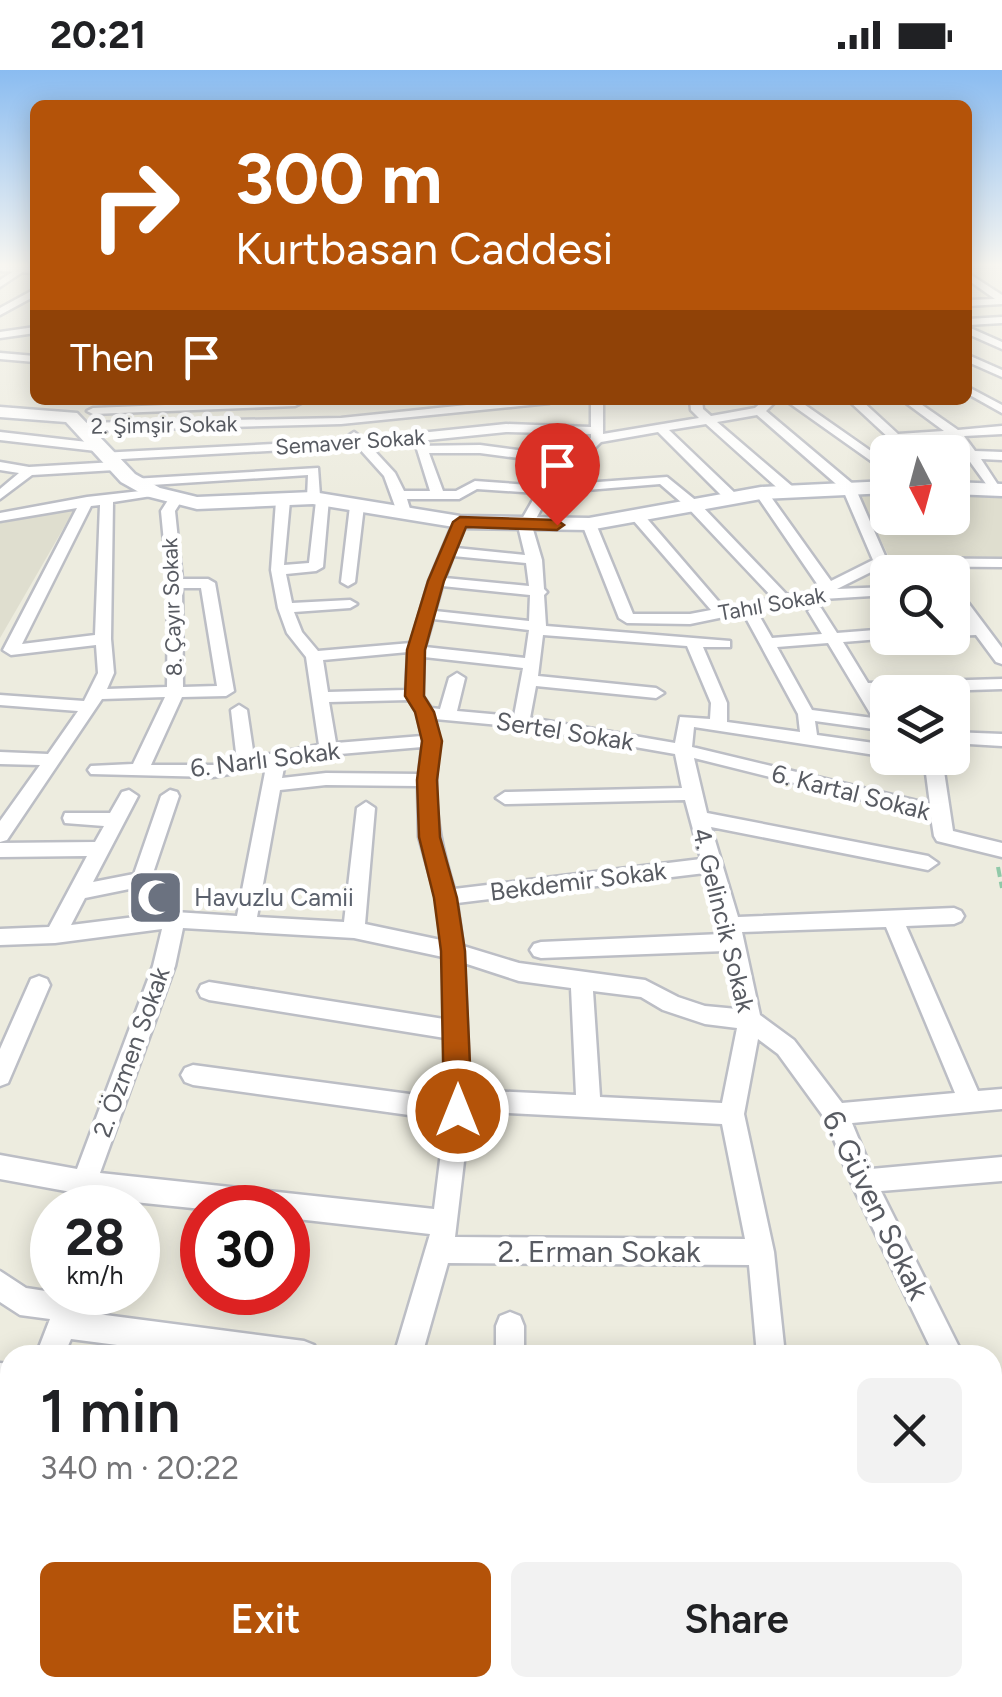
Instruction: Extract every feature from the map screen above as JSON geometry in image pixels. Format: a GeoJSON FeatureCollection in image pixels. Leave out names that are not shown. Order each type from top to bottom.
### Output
{"type":"FeatureCollection","features":[{"type":"Feature","properties":{"kind":"main road"},"geometry":{"type":"LineString","coordinates":[[0,412],[74,422],[105,456],[144,487],[175,500],[318,499],[357,506],[402,505],[460,522],[525,526],[588,524],[761,493],[870,487]]}},
{"type":"Feature","properties":{"kind":"main road"},"geometry":{"type":"LineString","coordinates":[[970,489],[1000,490]]}},
{"type":"Feature","properties":{"kind":"street"},"geometry":{"type":"LineString","coordinates":[[0,356],[30,359]]}},
{"type":"Feature","properties":{"kind":"street"},"geometry":{"type":"LineString","coordinates":[[972,360],[1002,374]]}},
{"type":"Feature","properties":{"kind":"street"},"geometry":{"type":"LineString","coordinates":[[972,392],[1002,410]]}},
{"type":"Feature","properties":{"kind":"street"},"geometry":{"type":"LineString","coordinates":[[74,422],[115,405]]}},
{"type":"Feature","properties":{"kind":"street"},"geometry":{"type":"LineString","coordinates":[[93,411],[214,405]]}},
{"type":"Feature","properties":{"kind":"street"},"geometry":{"type":"LineString","coordinates":[[296,405],[306,446]]}},
{"type":"Feature","properties":{"kind":"street"},"geometry":{"type":"LineString","coordinates":[[521,722],[539,629],[540,592],[525,526],[544,490],[597,435],[597,405]]}},
{"type":"Feature","properties":{"kind":"street"},"geometry":{"type":"LineString","coordinates":[[697,405],[788,490]]}},
{"type":"Feature","properties":{"kind":"street"},"geometry":{"type":"LineString","coordinates":[[766,405],[759,411],[849,488],[878,555]]}},
{"type":"Feature","properties":{"kind":"street"},"geometry":{"type":"LineString","coordinates":[[798,405],[870,457]]}},
{"type":"Feature","properties":{"kind":"street"},"geometry":{"type":"LineString","coordinates":[[859,405],[892,435]]}},
{"type":"Feature","properties":{"kind":"street"},"geometry":{"type":"LineString","coordinates":[[915,405],[954,433],[1000,490]]}},
{"type":"Feature","properties":{"kind":"street","name":"2. Şimşir Sokak"},"geometry":{"type":"LineString","coordinates":[[74,422],[340,421],[426,406]]}},
{"type":"Feature","properties":{"kind":"street","name":"Semaver Sokak"},"geometry":{"type":"LineString","coordinates":[[105,456],[306,446],[506,428],[597,435],[662,430],[759,411]]}},
{"type":"Feature","properties":{"kind":"street"},"geometry":{"type":"LineString","coordinates":[[340,421],[387,466],[402,505],[438,495],[458,495],[475,484],[544,490],[662,480],[694,506],[782,600]]}},
{"type":"Feature","properties":{"kind":"street"},"geometry":{"type":"LineString","coordinates":[[662,430],[732,498]]}},
{"type":"Feature","properties":{"kind":"street"},"geometry":{"type":"LineString","coordinates":[[946,435],[1002,430]]}},
{"type":"Feature","properties":{"kind":"street"},"geometry":{"type":"LineString","coordinates":[[0,436],[105,456]]}},
{"type":"Feature","properties":{"kind":"street"},"geometry":{"type":"LineString","coordinates":[[371,454],[480,448],[572,461]]}},
{"type":"Feature","properties":{"kind":"street"},"geometry":{"type":"LineString","coordinates":[[422,449],[438,495]]}},
{"type":"Feature","properties":{"kind":"street"},"geometry":{"type":"LineString","coordinates":[[972,455],[1002,456]]}},
{"type":"Feature","properties":{"kind":"street"},"geometry":{"type":"LineString","coordinates":[[0,466],[29,471],[105,456]]}},
{"type":"Feature","properties":{"kind":"street"},"geometry":{"type":"LineString","coordinates":[[0,495],[29,471]]}},
{"type":"Feature","properties":{"kind":"street"},"geometry":{"type":"LineString","coordinates":[[0,517],[108,498],[144,487],[314,471],[318,499],[316,567],[278,570]]}},
{"type":"Feature","properties":{"kind":"street"},"geometry":{"type":"LineString","coordinates":[[761,493],[830,590],[870,568]]}},
{"type":"Feature","properties":{"kind":"street"},"geometry":{"type":"LineString","coordinates":[[0,835],[6,816],[52,760],[93,701],[106,674],[103,639],[108,498]]}},
{"type":"Feature","properties":{"kind":"street","name":"8. Çayır Sokak"},"geometry":{"type":"LineString","coordinates":[[140,769],[176,694],[175,584],[168,511],[175,500]]}},
{"type":"Feature","properties":{"kind":"street"},"geometry":{"type":"LineString","coordinates":[[283,501],[278,570],[285,608],[295,633],[314,656],[328,749]]}},
{"type":"Feature","properties":{"kind":"street"},"geometry":{"type":"LineString","coordinates":[[87,502],[11,650],[103,639]]}},
{"type":"Feature","properties":{"kind":"street"},"geometry":{"type":"LineString","coordinates":[[348,582],[357,506]]}},
{"type":"Feature","properties":{"kind":"street"},"geometry":{"type":"LineString","coordinates":[[638,517],[721,612]]}},
{"type":"Feature","properties":{"kind":"street"},"geometry":{"type":"LineString","coordinates":[[411,1345],[446,1223],[459,1106],[453,951],[446,898],[430,837],[427,780],[432,741],[417,649],[436,581],[460,522]]}},
{"type":"Feature","properties":{"kind":"street","name":"Tahıl Sokak"},"geometry":{"type":"LineString","coordinates":[[588,524],[628,618],[656,620],[721,612],[830,590],[870,591]]}},
{"type":"Feature","properties":{"kind":"street"},"geometry":{"type":"LineString","coordinates":[[448,552],[534,560]]}},
{"type":"Feature","properties":{"kind":"street"},"geometry":{"type":"LineString","coordinates":[[970,566],[1002,563]]}},
{"type":"Feature","properties":{"kind":"street"},"geometry":{"type":"LineString","coordinates":[[436,581],[540,592]]}},
{"type":"Feature","properties":{"kind":"street"},"geometry":{"type":"LineString","coordinates":[[0,700],[93,701],[226,691],[208,583],[175,584]]}},
{"type":"Feature","properties":{"kind":"street"},"geometry":{"type":"LineString","coordinates":[[285,608],[350,604]]}},
{"type":"Feature","properties":{"kind":"street"},"geometry":{"type":"LineString","coordinates":[[816,612],[870,698]]}},
{"type":"Feature","properties":{"kind":"street"},"geometry":{"type":"LineString","coordinates":[[970,612],[991,636],[1002,659]]}},
{"type":"Feature","properties":{"kind":"street"},"geometry":{"type":"LineString","coordinates":[[426,614],[539,629],[724,644]]}},
{"type":"Feature","properties":{"kind":"street"},"geometry":{"type":"LineString","coordinates":[[755,620],[806,714],[809,738]]}},
{"type":"Feature","properties":{"kind":"street"},"geometry":{"type":"LineString","coordinates":[[768,643],[870,635]]}},
{"type":"Feature","properties":{"kind":"street"},"geometry":{"type":"LineString","coordinates":[[694,644],[719,704],[718,723],[870,748]]}},
{"type":"Feature","properties":{"kind":"street"},"geometry":{"type":"LineString","coordinates":[[314,656],[417,649],[656,693]]}},
{"type":"Feature","properties":{"kind":"street"},"geometry":{"type":"LineString","coordinates":[[428,708],[456,678]]}},
{"type":"Feature","properties":{"kind":"street"},"geometry":{"type":"LineString","coordinates":[[864,688],[1002,684]]}},
{"type":"Feature","properties":{"kind":"street","name":"Sertel Sokak"},"geometry":{"type":"LineString","coordinates":[[320,696],[428,708],[683,750]]}},
{"type":"Feature","properties":{"kind":"street"},"geometry":{"type":"LineString","coordinates":[[238,710],[246,763]]}},
{"type":"Feature","properties":{"kind":"street"},"geometry":{"type":"LineString","coordinates":[[806,714],[870,723]]}},
{"type":"Feature","properties":{"kind":"street","name":"4. Gelincik Sokak"},"geometry":{"type":"LineString","coordinates":[[718,723],[686,721],[683,750],[710,865],[732,934],[750,1020],[732,1114],[761,1252],[770,1345]]}},
{"type":"Feature","properties":{"kind":"street"},"geometry":{"type":"LineString","coordinates":[[970,739],[1002,740]]}},
{"type":"Feature","properties":{"kind":"street","name":"6. Narlı Sokak"},"geometry":{"type":"LineString","coordinates":[[97,770],[213,771],[328,749],[432,741]]}},
{"type":"Feature","properties":{"kind":"street","name":"6. Kartal Sokak"},"geometry":{"type":"LineString","coordinates":[[683,750],[940,813],[944,836],[1002,850]]}},
{"type":"Feature","properties":{"kind":"street"},"geometry":{"type":"LineString","coordinates":[[246,922],[277,757]]}},
{"type":"Feature","properties":{"kind":"street"},"geometry":{"type":"LineString","coordinates":[[0,758],[52,760]]}},
{"type":"Feature","properties":{"kind":"street"},"geometry":{"type":"LineString","coordinates":[[933,775],[940,813]]}},
{"type":"Feature","properties":{"kind":"street"},"geometry":{"type":"LineString","coordinates":[[272,785],[326,779],[427,780]]}},
{"type":"Feature","properties":{"kind":"street"},"geometry":{"type":"LineString","coordinates":[[506,798],[692,794]]}},
{"type":"Feature","properties":{"kind":"street"},"geometry":{"type":"LineString","coordinates":[[55,935],[129,796]]}},
{"type":"Feature","properties":{"kind":"street"},"geometry":{"type":"LineString","coordinates":[[77,892],[142,880],[170,796]]}},
{"type":"Feature","properties":{"kind":"street"},"geometry":{"type":"LineString","coordinates":[[354,930],[366,808]]}},
{"type":"Feature","properties":{"kind":"street"},"geometry":{"type":"LineString","coordinates":[[72,818],[115,820]]}},
{"type":"Feature","properties":{"kind":"street"},"geometry":{"type":"LineString","coordinates":[[698,818],[928,863]]}},
{"type":"Feature","properties":{"kind":"street"},"geometry":{"type":"LineString","coordinates":[[0,850],[99,849]]}},
{"type":"Feature","properties":{"kind":"street","name":"Bekdemir Sokak"},"geometry":{"type":"LineString","coordinates":[[446,898],[710,865]]}},
{"type":"Feature","properties":{"kind":"street"},"geometry":{"type":"LineString","coordinates":[[540,950],[892,917],[954,916]]}},
{"type":"Feature","properties":{"kind":"street"},"geometry":{"type":"LineString","coordinates":[[892,917],[971,1102]]}},
{"type":"Feature","properties":{"kind":"street"},"geometry":{"type":"LineString","coordinates":[[0,937],[55,935],[175,920],[354,930],[453,951],[519,972],[645,989],[671,1004],[705,1015],[750,1020]]}},
{"type":"Feature","properties":{"kind":"street","name":"2. Özmen Sokak"},"geometry":{"type":"LineString","coordinates":[[84,1182],[164,966],[175,920]]}},
{"type":"Feature","properties":{"kind":"street"},"geometry":{"type":"LineString","coordinates":[[580,978],[589,1106]]}},
{"type":"Feature","properties":{"kind":"street"},"geometry":{"type":"LineString","coordinates":[[0,1076],[39,985]]}},
{"type":"Feature","properties":{"kind":"street"},"geometry":{"type":"LineString","coordinates":[[209,991],[456,1030]]}},
{"type":"Feature","properties":{"kind":"street","name":"6. Güven Sokak"},"geometry":{"type":"LineString","coordinates":[[750,1020],[786,1048],[836,1114],[863,1181],[944,1345]]}},
{"type":"Feature","properties":{"kind":"street"},"geometry":{"type":"LineString","coordinates":[[193,1074],[459,1106],[589,1106],[732,1114]]}},
{"type":"Feature","properties":{"kind":"street"},"geometry":{"type":"LineString","coordinates":[[836,1114],[1002,1099]]}},
{"type":"Feature","properties":{"kind":"street"},"geometry":{"type":"LineString","coordinates":[[0,1167],[89,1185]]}},
{"type":"Feature","properties":{"kind":"street"},"geometry":{"type":"LineString","coordinates":[[863,1181],[1002,1168]]}},
{"type":"Feature","properties":{"kind":"street"},"geometry":{"type":"LineString","coordinates":[[160,1202],[446,1223]]}},
{"type":"Feature","properties":{"kind":"street","name":"2. Erman Sokak"},"geometry":{"type":"LineString","coordinates":[[437,1250],[761,1252]]}},
{"type":"Feature","properties":{"kind":"street"},"geometry":{"type":"LineString","coordinates":[[0,1284],[20,1300],[30,1302]]}},
{"type":"Feature","properties":{"kind":"street"},"geometry":{"type":"LineString","coordinates":[[54,1345],[66,1315]]}},
{"type":"Feature","properties":{"kind":"street"},"geometry":{"type":"LineString","coordinates":[[104,1315],[254,1345]]}},
{"type":"Feature","properties":{"kind":"shaded area"},"geometry":{"type":"Polygon","coordinates":[[[859,495],[870,495],[870,518],[859,495]]]}},
{"type":"Feature","properties":{"kind":"shaded area"},"geometry":{"type":"Polygon","coordinates":[[[970,495],[1002,496],[1002,557],[888,555],[878,535],[970,535],[970,495]]]}},
{"type":"Feature","properties":{"kind":"shaded area"},"geometry":{"type":"Polygon","coordinates":[[[74,510],[0,638],[0,523],[74,510]]]}},
{"type":"Feature","properties":{"kind":"building","name":"Havuzlu Camii"},"geometry":{"type":"Polygon","coordinates":[[[180,878],[179,909],[128,914],[130,893],[150,889],[154,882],[180,878]]]}},
{"type":"Feature","properties":{"kind":"place","name":"Havuzlu Camii"},"geometry":{"type":"Point","coordinates":[155,897]}},
{"type":"Feature","properties":{"kind":"route"},"geometry":{"type":"LineString","coordinates":[[458,1111],[453,951],[446,898],[430,837],[427,780],[432,741],[424,712],[414,696],[416,650],[436,581],[460,522],[557,525]]}}]}
